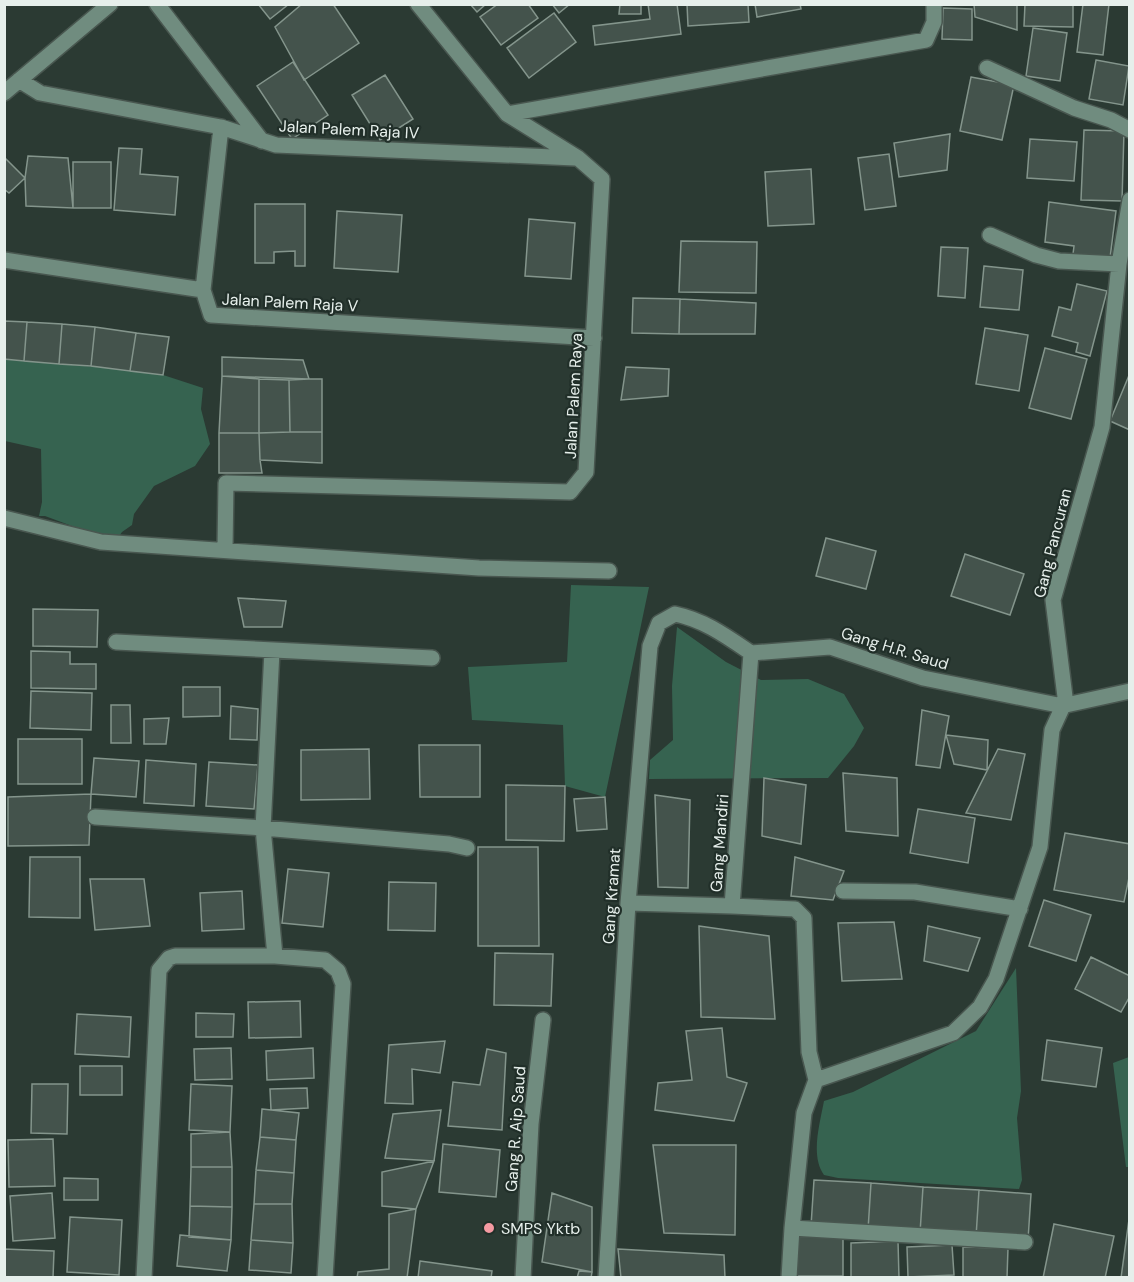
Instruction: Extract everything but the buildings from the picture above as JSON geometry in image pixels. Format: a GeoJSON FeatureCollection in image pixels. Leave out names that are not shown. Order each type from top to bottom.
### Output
{"type":"FeatureCollection","features":[{"type":"Feature","properties":{"kind":"street"},"geometry":{"type":"LineString","coordinates":[[4,93],[110,4]]}},
{"type":"Feature","properties":{"kind":"street"},"geometry":{"type":"LineString","coordinates":[[157,4],[262,141]]}},
{"type":"Feature","properties":{"kind":"street","name":"Jalan Palem Raya"},"geometry":{"type":"LineString","coordinates":[[225,549],[226,483],[570,492],[586,472],[602,179],[578,158],[507,114],[418,4]]}},
{"type":"Feature","properties":{"kind":"street"},"geometry":{"type":"LineString","coordinates":[[507,114],[926,40],[934,22],[934,4]]}},
{"type":"Feature","properties":{"kind":"street"},"geometry":{"type":"LineString","coordinates":[[987,68],[1074,108],[1111,120],[1130,130]]}},
{"type":"Feature","properties":{"kind":"street","name":"Jalan Palem Raja IV"},"geometry":{"type":"LineString","coordinates":[[20,80],[40,93],[221,127],[276,145],[578,158]]}},
{"type":"Feature","properties":{"kind":"street"},"geometry":{"type":"LineString","coordinates":[[202,290],[221,127]]}},
{"type":"Feature","properties":{"kind":"street","name":"Gang Pancuran"},"geometry":{"type":"LineString","coordinates":[[1065,706],[1053,600],[1101,427],[1119,264],[1129,201]]}},
{"type":"Feature","properties":{"kind":"street"},"geometry":{"type":"LineString","coordinates":[[990,235],[1036,255],[1059,261],[1119,264]]}},
{"type":"Feature","properties":{"kind":"street","name":"Jalan Palem Raja V"},"geometry":{"type":"LineString","coordinates":[[4,260],[202,290],[211,315],[594,338]]}},
{"type":"Feature","properties":{"kind":"street"},"geometry":{"type":"LineString","coordinates":[[4,518],[101,542],[479,568],[609,571]]}},
{"type":"Feature","properties":{"kind":"street","name":"Gang Kramat"},"geometry":{"type":"LineString","coordinates":[[606,1278],[628,903],[650,646],[659,623],[675,614],[692,618],[714,628],[751,653]]}},
{"type":"Feature","properties":{"kind":"street"},"geometry":{"type":"LineString","coordinates":[[116,642],[432,658]]}},
{"type":"Feature","properties":{"kind":"street","name":"Gang H.R. Saud"},"geometry":{"type":"LineString","coordinates":[[751,653],[830,647],[923,678],[1065,706]]}},
{"type":"Feature","properties":{"kind":"street"},"geometry":{"type":"LineString","coordinates":[[272,651],[263,828],[275,956]]}},
{"type":"Feature","properties":{"kind":"street","name":"Gang Mandiri"},"geometry":{"type":"LineString","coordinates":[[751,653],[732,906],[795,909],[804,918],[809,1052],[816,1080]]}},
{"type":"Feature","properties":{"kind":"street"},"geometry":{"type":"LineString","coordinates":[[789,1278],[804,1113],[816,1080],[953,1033],[980,1007],[996,979],[1040,847],[1052,730],[1065,706],[1130,692]]}},
{"type":"Feature","properties":{"kind":"street"},"geometry":{"type":"LineString","coordinates":[[94,817],[263,828],[449,844],[467,848]]}},
{"type":"Feature","properties":{"kind":"street"},"geometry":{"type":"LineString","coordinates":[[843,891],[915,892],[1020,909]]}},
{"type":"Feature","properties":{"kind":"street"},"geometry":{"type":"LineString","coordinates":[[628,903],[732,906]]}},
{"type":"Feature","properties":{"kind":"street"},"geometry":{"type":"LineString","coordinates":[[144,1278],[159,969],[169,958],[175,956],[275,956],[325,960],[338,971],[343,984],[325,1278]]}},
{"type":"Feature","properties":{"kind":"street","name":"Gang R. Aip Saud"},"geometry":{"type":"LineString","coordinates":[[524,1278],[531,1124],[543,1020]]}},
{"type":"Feature","properties":{"kind":"street"},"geometry":{"type":"LineString","coordinates":[[792,1228],[1025,1242]]}},
{"type":"Feature","properties":{"kind":"green space"},"geometry":{"type":"Polygon","coordinates":[[[4,359],[154,372],[203,388],[201,409],[210,444],[195,466],[154,486],[134,514],[132,525],[122,532],[115,542],[45,516],[39,516],[42,502],[41,449],[5,441],[4,359]]]}},
{"type":"Feature","properties":{"kind":"green space"},"geometry":{"type":"Polygon","coordinates":[[[571,585],[649,587],[605,797],[565,786],[563,725],[472,720],[468,667],[567,662],[571,585]]]}},
{"type":"Feature","properties":{"kind":"green space"},"geometry":{"type":"Polygon","coordinates":[[[677,627],[726,662],[761,680],[808,679],[844,694],[864,728],[854,746],[828,778],[649,779],[650,760],[673,740],[672,686],[677,627]]]}},
{"type":"Feature","properties":{"kind":"green space"},"geometry":{"type":"Polygon","coordinates":[[[1016,968],[1021,1091],[1017,1118],[1022,1180],[1019,1189],[838,1178],[824,1175],[817,1149],[824,1101],[853,1092],[976,1031],[1016,968]]]}},
{"type":"Feature","properties":{"kind":"green space"},"geometry":{"type":"Polygon","coordinates":[[[1129,1057],[1129,1167],[1126,1167],[1113,1063],[1129,1057]]]}},
{"type":"Feature","properties":{"kind":"place","name":"SMPS Yktb"},"geometry":{"type":"Point","coordinates":[489,1228]}}]}
